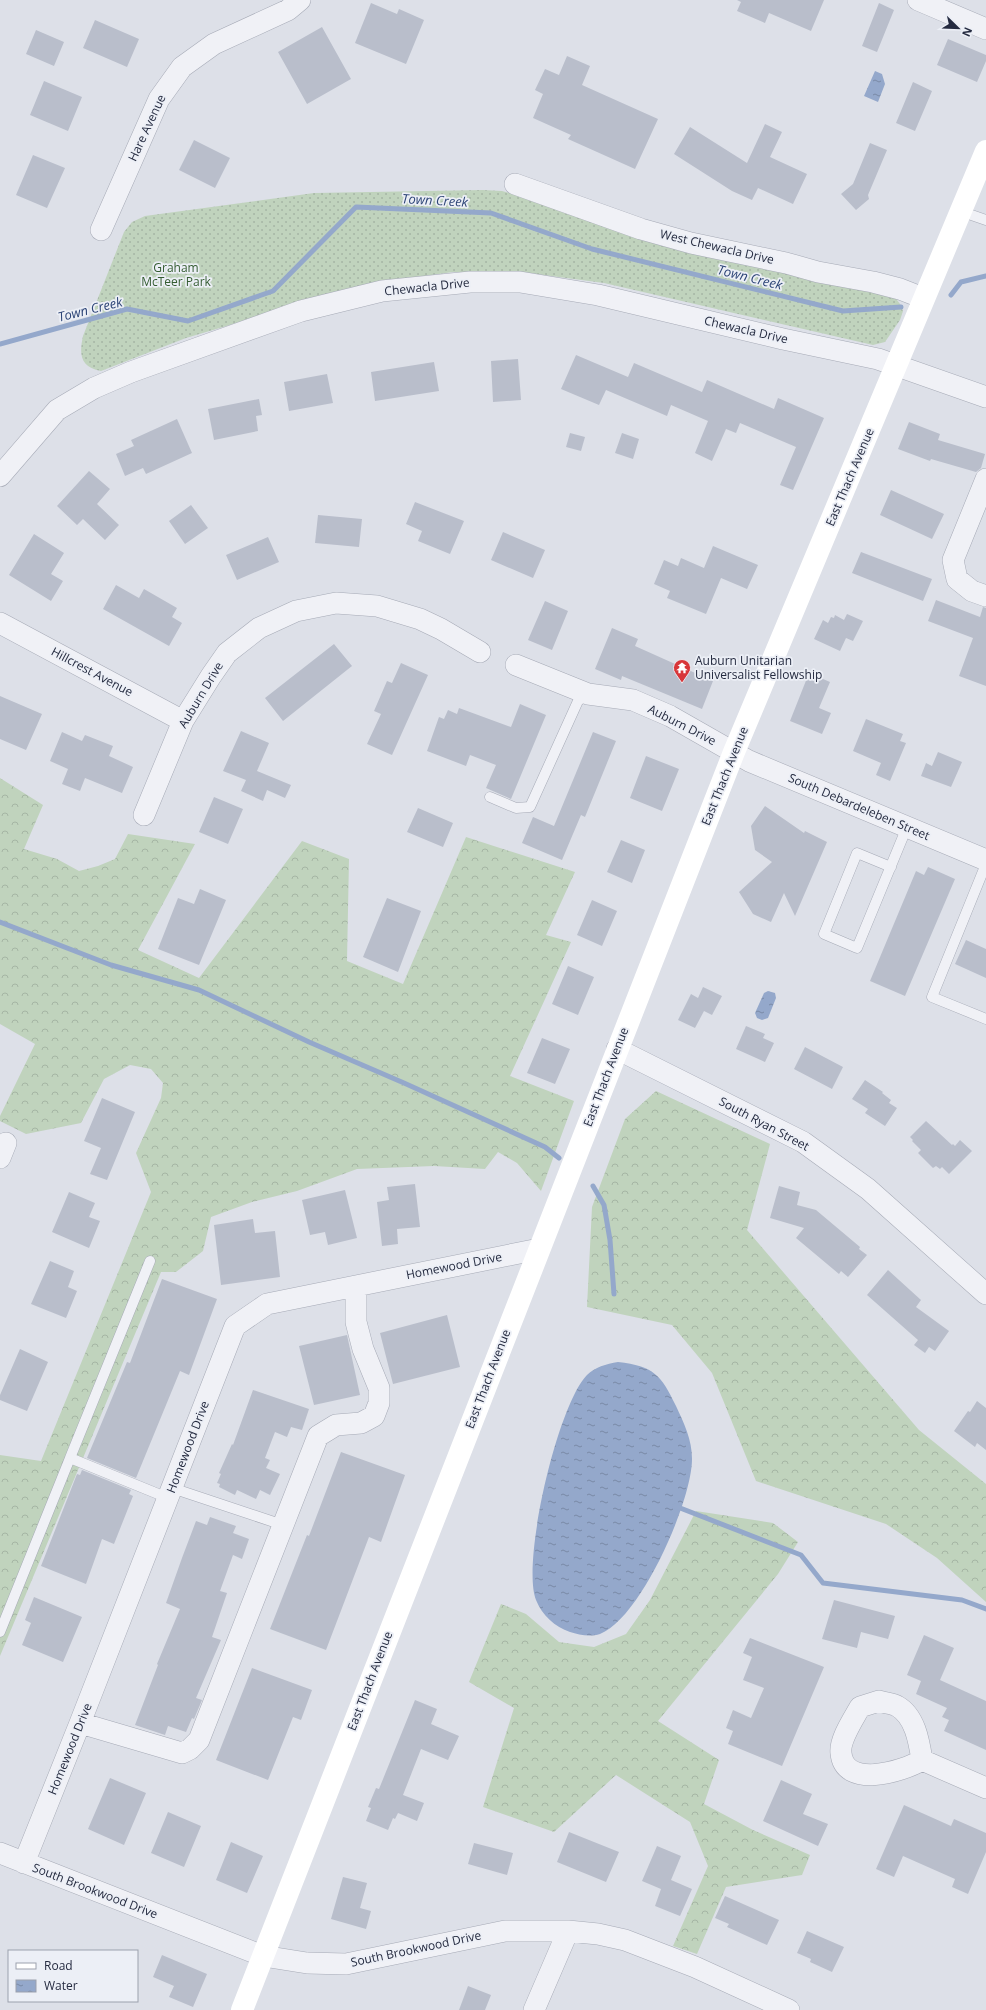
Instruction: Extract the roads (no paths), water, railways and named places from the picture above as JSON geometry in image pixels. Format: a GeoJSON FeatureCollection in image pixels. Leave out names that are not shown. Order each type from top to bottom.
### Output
{"type":"FeatureCollection","features":[{"type":"Feature","properties":{"kind":"street","name":"Hare Avenue"},"geometry":{"type":"LineString","coordinates":[[101,230],[159,99],[182,67],[214,44],[288,10],[300,0]]}},
{"type":"Feature","properties":{"kind":"street"},"geometry":{"type":"LineString","coordinates":[[918,0],[986,29]]}},
{"type":"Feature","properties":{"kind":"street","name":"East Thach Avenue"},"geometry":{"type":"LineString","coordinates":[[242,2010],[734,752],[897,365],[923,298],[986,151]]}},
{"type":"Feature","properties":{"kind":"street","name":"West Chewacla Drive"},"geometry":{"type":"LineString","coordinates":[[515,184],[634,226],[691,243],[786,263],[818,272],[873,282],[900,289],[923,298]]}},
{"type":"Feature","properties":{"kind":"street","name":"Chewacla Drive"},"geometry":{"type":"LineString","coordinates":[[0,476],[57,410],[94,388],[138,369],[301,311],[382,291],[470,282],[520,282],[598,295],[897,365],[986,397]]}},
{"type":"Feature","properties":{"kind":"street"},"geometry":{"type":"LineString","coordinates":[[986,479],[953,560],[958,578],[972,591],[986,596]]}},
{"type":"Feature","properties":{"kind":"street","name":"Auburn Drive"},"geometry":{"type":"LineString","coordinates":[[144,815],[183,721],[227,653],[259,628],[296,611],[336,603],[377,606],[420,619],[442,629],[480,652]]}},
{"type":"Feature","properties":{"kind":"street","name":"Hillcrest Avenue"},"geometry":{"type":"LineString","coordinates":[[0,623],[183,721]]}},
{"type":"Feature","properties":{"kind":"street","name":"Auburn Drive"},"geometry":{"type":"LineString","coordinates":[[516,665],[588,694],[633,700],[670,716],[734,752]]}},
{"type":"Feature","properties":{"kind":"street","name":"South Debardeleben Street"},"geometry":{"type":"LineString","coordinates":[[734,752],[749,761],[986,860]]}},
{"type":"Feature","properties":{"kind":"street","name":"South Ryan Street"},"geometry":{"type":"LineString","coordinates":[[617,1049],[803,1142],[868,1189],[986,1294]]}},
{"type":"Feature","properties":{"kind":"street","name":"Homewood Drive"},"geometry":{"type":"LineString","coordinates":[[24,1863],[235,1326],[267,1304],[539,1249]]}},
{"type":"Feature","properties":{"kind":"street"},"geometry":{"type":"LineString","coordinates":[[80,1723],[182,1753],[190,1749],[199,1740],[318,1436],[336,1425],[361,1423],[374,1416],[379,1403],[379,1388],[363,1349],[356,1322],[356,1286]]}},
{"type":"Feature","properties":{"kind":"street"},"geometry":{"type":"LineString","coordinates":[[922,1760],[986,1788]]}},
{"type":"Feature","properties":{"kind":"street","name":"South Brookwood Drive"},"geometry":{"type":"LineString","coordinates":[[0,1853],[262,1956],[307,1963],[346,1964],[505,1931],[568,1931],[598,1934],[625,1940],[695,1967],[789,2010]]}},
{"type":"Feature","properties":{"kind":"street"},"geometry":{"type":"LineString","coordinates":[[534,2010],[568,1931]]}},
{"type":"Feature","properties":{"kind":"lane"},"geometry":{"type":"LineString","coordinates":[[960,211],[986,220]]}},
{"type":"Feature","properties":{"kind":"lane"},"geometry":{"type":"LineString","coordinates":[[490,797],[516,808],[530,807],[578,701],[588,694]]}},
{"type":"Feature","properties":{"kind":"lane"},"geometry":{"type":"LineString","coordinates":[[891,867],[857,853],[824,934],[857,948],[891,867],[907,827]]}},
{"type":"Feature","properties":{"kind":"lane"},"geometry":{"type":"LineString","coordinates":[[986,864],[932,997],[986,1019]]}},
{"type":"Feature","properties":{"kind":"lane"},"geometry":{"type":"LineString","coordinates":[[0,1632],[150,1261]]}},
{"type":"Feature","properties":{"kind":"lane"},"geometry":{"type":"LineString","coordinates":[[70,1458],[170,1493],[283,1526]]}},
{"type":"Feature","properties":{"kind":"water"},"geometry":{"type":"Polygon","coordinates":[[[875,71],[882,74],[885,84],[878,102],[864,96],[875,71]]]}},
{"type":"Feature","properties":{"kind":"water"},"geometry":{"type":"Polygon","coordinates":[[[768,991],[775,993],[776,998],[768,1018],[762,1020],[757,1018],[755,1013],[764,993],[768,991]]]}},
{"type":"Feature","properties":{"kind":"water"},"geometry":{"type":"Polygon","coordinates":[[[618,1362],[640,1366],[655,1374],[671,1395],[685,1425],[689,1438],[692,1452],[690,1478],[674,1529],[647,1583],[632,1606],[616,1624],[600,1634],[577,1634],[564,1630],[554,1624],[542,1611],[536,1600],[533,1581],[534,1553],[538,1520],[554,1449],[576,1391],[590,1372],[601,1366],[618,1362]]]}},
{"type":"Feature","properties":{"kind":"waterway","name":"Town Creek"},"geometry":{"type":"LineString","coordinates":[[0,344],[127,309],[188,321],[273,291],[356,207],[491,213],[592,249],[843,311],[901,307]]}},
{"type":"Feature","properties":{"kind":"waterway","name":"Town Creek"},"geometry":{"type":"LineString","coordinates":[[951,295],[961,282],[986,276]]}},
{"type":"Feature","properties":{"kind":"waterway"},"geometry":{"type":"LineString","coordinates":[[0,922],[111,965],[199,990],[309,1042],[545,1147],[559,1158]]}},
{"type":"Feature","properties":{"kind":"waterway"},"geometry":{"type":"LineString","coordinates":[[593,1186],[604,1205],[610,1240],[614,1294]]}},
{"type":"Feature","properties":{"kind":"waterway"},"geometry":{"type":"LineString","coordinates":[[675,1506],[801,1555],[823,1583],[962,1600],[986,1609]]}},
{"type":"Feature","properties":{"kind":"place","name":"Auburn Unitarian Universalist Fellowship"},"geometry":{"type":"Point","coordinates":[682,683]}},
{"type":"Feature","properties":{"kind":"park label","name":"Graham McTeer Park"},"geometry":{"type":"Point","coordinates":[176,275]}}]}
